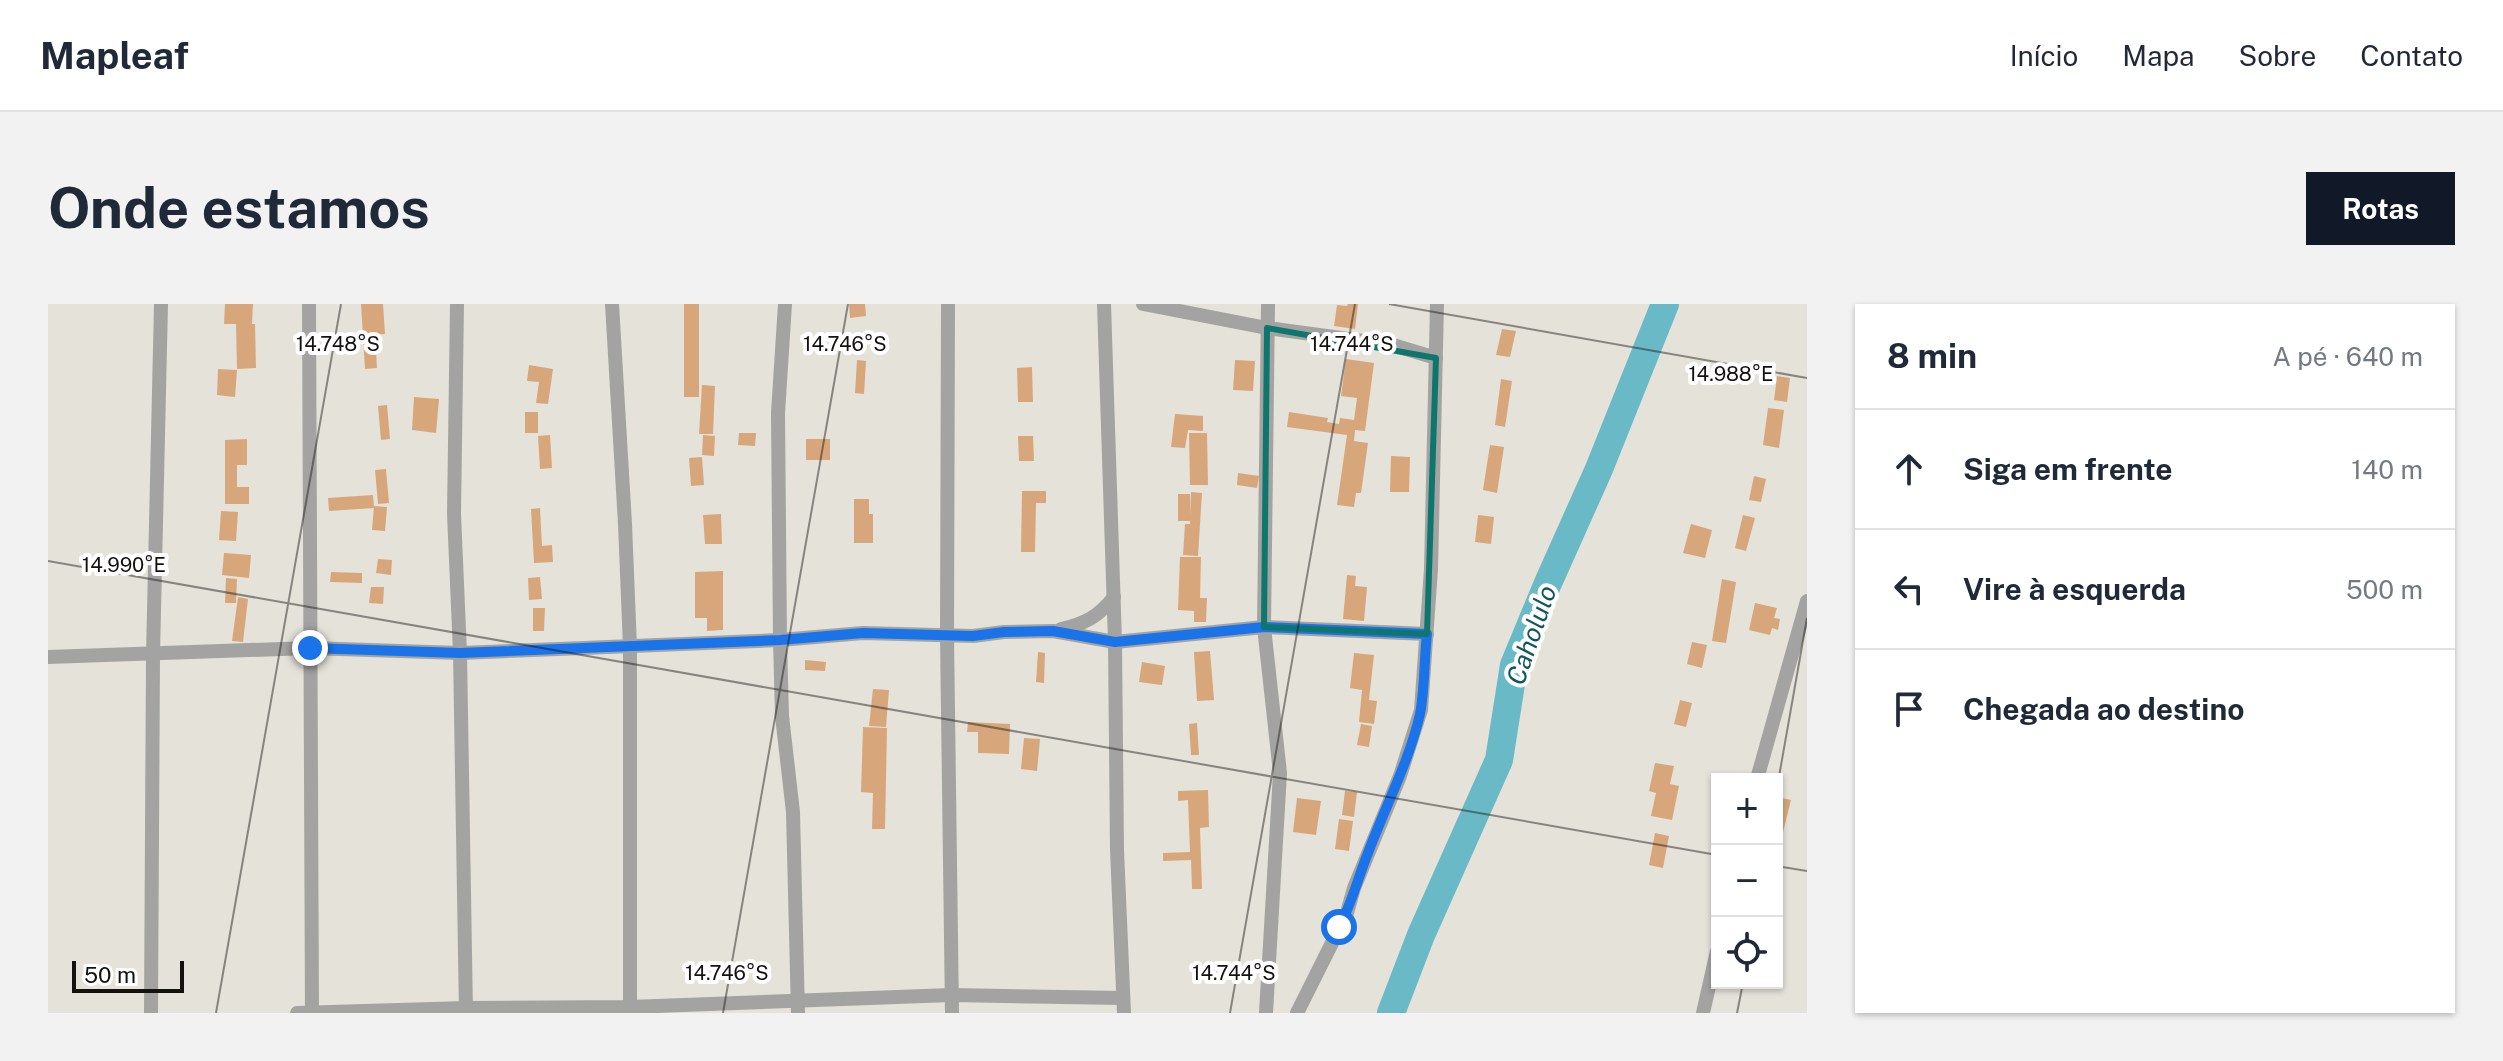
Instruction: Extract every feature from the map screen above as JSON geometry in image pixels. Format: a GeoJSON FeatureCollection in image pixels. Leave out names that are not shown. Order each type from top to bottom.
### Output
{"type":"FeatureCollection","features":[{"type":"Feature","properties":{"kind":"street"},"geometry":{"type":"LineString","coordinates":[[151,1013],[153,655],[161,304]]}},
{"type":"Feature","properties":{"kind":"street"},"geometry":{"type":"LineString","coordinates":[[309,304],[312,1013]]}},
{"type":"Feature","properties":{"kind":"street"},"geometry":{"type":"LineString","coordinates":[[457,304],[454,514],[460,653],[466,1010]]}},
{"type":"Feature","properties":{"kind":"street"},"geometry":{"type":"LineString","coordinates":[[612,304],[630,647],[630,1010]]}},
{"type":"Feature","properties":{"kind":"street"},"geometry":{"type":"LineString","coordinates":[[785,304],[778,413],[780,640],[782,716],[793,812],[798,1007]]}},
{"type":"Feature","properties":{"kind":"street"},"geometry":{"type":"LineString","coordinates":[[948,304],[947,636],[952,1013]]}},
{"type":"Feature","properties":{"kind":"street"},"geometry":{"type":"LineString","coordinates":[[297,1013],[798,1007],[951,995],[1124,1006],[1117,850],[1114,597],[1104,304]]}},
{"type":"Feature","properties":{"kind":"street"},"geometry":{"type":"LineString","coordinates":[[1143,304],[1267,328],[1393,345],[1436,358]]}},
{"type":"Feature","properties":{"kind":"street"},"geometry":{"type":"LineString","coordinates":[[1266,1013],[1280,773],[1264,627],[1268,304]]}},
{"type":"Feature","properties":{"kind":"street"},"geometry":{"type":"LineString","coordinates":[[1297,1013],[1347,913],[1359,875],[1400,776],[1421,710],[1431,569],[1437,304]]}},
{"type":"Feature","properties":{"kind":"street"},"geometry":{"type":"LineString","coordinates":[[1053,631],[1093,619],[1114,597]]}},
{"type":"Feature","properties":{"kind":"street"},"geometry":{"type":"LineString","coordinates":[[1759,773],[1807,601]]}},
{"type":"Feature","properties":{"kind":"street"},"geometry":{"type":"LineString","coordinates":[[48,657],[310,648],[460,653],[780,640],[863,633],[947,636],[1053,631],[1115,642],[1264,627],[1427,634]]}},
{"type":"Feature","properties":{"kind":"street"},"geometry":{"type":"LineString","coordinates":[[1703,1013],[1711,978]]}},
{"type":"Feature","properties":{"kind":"highlighted area"},"geometry":{"type":"Polygon","coordinates":[[[1267,328],[1436,358],[1427,634],[1264,627],[1267,328]]]}},
{"type":"Feature","properties":{"kind":"building"},"geometry":{"type":"Polygon","coordinates":[[[225,304],[253,304],[256,368],[237,369],[236,324],[224,324],[225,304]]]}},
{"type":"Feature","properties":{"kind":"building"},"geometry":{"type":"Polygon","coordinates":[[[361,304],[383,304],[385,334],[375,335],[377,368],[365,369],[361,304]]]}},
{"type":"Feature","properties":{"kind":"building"},"geometry":{"type":"Polygon","coordinates":[[[684,304],[699,304],[699,397],[684,397],[684,304]]]}},
{"type":"Feature","properties":{"kind":"building"},"geometry":{"type":"Polygon","coordinates":[[[849,304],[865,304],[866,316],[850,318],[849,304]]]}},
{"type":"Feature","properties":{"kind":"building"},"geometry":{"type":"Polygon","coordinates":[[[1358,304],[1355,329],[1334,326],[1337,305],[1358,304]]]}},
{"type":"Feature","properties":{"kind":"building"},"geometry":{"type":"Polygon","coordinates":[[[1502,329],[1516,331],[1510,357],[1496,355],[1502,329]]]}},
{"type":"Feature","properties":{"kind":"building"},"geometry":{"type":"Polygon","coordinates":[[[1346,359],[1374,363],[1365,431],[1355,430],[1354,441],[1368,443],[1361,493],[1356,493],[1354,507],[1337,505],[1347,435],[1287,427],[1289,412],[1328,418],[1327,422],[1339,424],[1340,418],[1354,420],[1357,398],[1341,396],[1346,359]]]}},
{"type":"Feature","properties":{"kind":"building"},"geometry":{"type":"Polygon","coordinates":[[[857,360],[866,361],[864,394],[855,393],[857,360]]]}},
{"type":"Feature","properties":{"kind":"building"},"geometry":{"type":"Polygon","coordinates":[[[1235,360],[1255,361],[1253,391],[1233,390],[1235,360]]]}},
{"type":"Feature","properties":{"kind":"building"},"geometry":{"type":"Polygon","coordinates":[[[529,365],[553,369],[548,404],[536,403],[539,382],[527,381],[529,365]]]}},
{"type":"Feature","properties":{"kind":"building"},"geometry":{"type":"Polygon","coordinates":[[[1032,367],[1033,402],[1018,402],[1017,368],[1032,367]]]}},
{"type":"Feature","properties":{"kind":"building"},"geometry":{"type":"Polygon","coordinates":[[[218,369],[237,370],[235,397],[217,395],[218,369]]]}},
{"type":"Feature","properties":{"kind":"building"},"geometry":{"type":"Polygon","coordinates":[[[1777,376],[1790,378],[1787,402],[1774,400],[1777,376]]]}},
{"type":"Feature","properties":{"kind":"building"},"geometry":{"type":"Polygon","coordinates":[[[1501,379],[1512,381],[1505,427],[1495,425],[1501,379]]]}},
{"type":"Feature","properties":{"kind":"building"},"geometry":{"type":"Polygon","coordinates":[[[702,385],[715,386],[713,434],[699,434],[702,385]]]}},
{"type":"Feature","properties":{"kind":"building"},"geometry":{"type":"Polygon","coordinates":[[[414,397],[439,399],[436,433],[412,430],[414,397]]]}},
{"type":"Feature","properties":{"kind":"building"},"geometry":{"type":"Polygon","coordinates":[[[387,405],[390,439],[381,440],[378,406],[387,405]]]}},
{"type":"Feature","properties":{"kind":"building"},"geometry":{"type":"Polygon","coordinates":[[[1768,408],[1784,410],[1779,448],[1763,445],[1768,408]]]}},
{"type":"Feature","properties":{"kind":"building"},"geometry":{"type":"Polygon","coordinates":[[[525,412],[538,412],[538,433],[525,433],[525,412]]]}},
{"type":"Feature","properties":{"kind":"building"},"geometry":{"type":"Polygon","coordinates":[[[1175,414],[1203,416],[1203,431],[1188,430],[1185,448],[1171,447],[1175,414]]]}},
{"type":"Feature","properties":{"kind":"building"},"geometry":{"type":"Polygon","coordinates":[[[739,433],[756,433],[755,446],[738,445],[739,433]]]}},
{"type":"Feature","properties":{"kind":"building"},"geometry":{"type":"Polygon","coordinates":[[[1189,433],[1207,433],[1208,485],[1190,485],[1189,433]]]}},
{"type":"Feature","properties":{"kind":"building"},"geometry":{"type":"Polygon","coordinates":[[[550,435],[552,468],[540,469],[538,436],[550,435]]]}},
{"type":"Feature","properties":{"kind":"building"},"geometry":{"type":"Polygon","coordinates":[[[703,435],[715,436],[714,456],[702,455],[703,435]]]}},
{"type":"Feature","properties":{"kind":"building"},"geometry":{"type":"Polygon","coordinates":[[[1018,436],[1033,436],[1034,461],[1019,461],[1018,436]]]}},
{"type":"Feature","properties":{"kind":"building"},"geometry":{"type":"Polygon","coordinates":[[[247,439],[247,465],[237,465],[237,487],[249,487],[249,504],[225,504],[225,440],[247,439]]]}},
{"type":"Feature","properties":{"kind":"building"},"geometry":{"type":"Polygon","coordinates":[[[806,439],[830,439],[830,460],[806,460],[806,439]]]}},
{"type":"Feature","properties":{"kind":"building"},"geometry":{"type":"Polygon","coordinates":[[[1490,445],[1504,447],[1497,493],[1483,490],[1490,445]]]}},
{"type":"Feature","properties":{"kind":"building"},"geometry":{"type":"Polygon","coordinates":[[[1391,456],[1410,457],[1409,492],[1390,492],[1391,456]]]}},
{"type":"Feature","properties":{"kind":"building"},"geometry":{"type":"Polygon","coordinates":[[[702,457],[704,485],[691,486],[689,458],[702,457]]]}},
{"type":"Feature","properties":{"kind":"building"},"geometry":{"type":"Polygon","coordinates":[[[386,469],[389,503],[378,504],[375,470],[386,469]]]}},
{"type":"Feature","properties":{"kind":"building"},"geometry":{"type":"Polygon","coordinates":[[[1238,473],[1259,476],[1257,488],[1237,485],[1238,473]]]}},
{"type":"Feature","properties":{"kind":"building"},"geometry":{"type":"Polygon","coordinates":[[[1754,476],[1766,479],[1761,502],[1749,500],[1754,476]]]}},
{"type":"Feature","properties":{"kind":"building"},"geometry":{"type":"Polygon","coordinates":[[[1022,491],[1046,491],[1046,503],[1036,503],[1035,552],[1021,552],[1022,491]]]}},
{"type":"Feature","properties":{"kind":"building"},"geometry":{"type":"Polygon","coordinates":[[[1191,492],[1202,493],[1198,556],[1183,555],[1185,524],[1190,524],[1190,521],[1178,521],[1178,494],[1190,494],[1190,516],[1191,492]]]}},
{"type":"Feature","properties":{"kind":"building"},"geometry":{"type":"Polygon","coordinates":[[[373,495],[374,508],[329,511],[328,498],[373,495]]]}},
{"type":"Feature","properties":{"kind":"building"},"geometry":{"type":"Polygon","coordinates":[[[854,499],[869,499],[869,514],[873,514],[873,543],[854,543],[854,499]]]}},
{"type":"Feature","properties":{"kind":"building"},"geometry":{"type":"Polygon","coordinates":[[[374,506],[387,507],[385,531],[372,530],[374,506]]]}},
{"type":"Feature","properties":{"kind":"building"},"geometry":{"type":"Polygon","coordinates":[[[540,508],[542,546],[552,545],[553,562],[534,563],[531,509],[540,508]]]}},
{"type":"Feature","properties":{"kind":"building"},"geometry":{"type":"Polygon","coordinates":[[[221,511],[238,512],[236,541],[219,540],[221,511]]]}},
{"type":"Feature","properties":{"kind":"building"},"geometry":{"type":"Polygon","coordinates":[[[721,514],[722,544],[705,544],[703,515],[721,514]]]}},
{"type":"Feature","properties":{"kind":"building"},"geometry":{"type":"Polygon","coordinates":[[[1478,515],[1494,517],[1491,544],[1475,542],[1478,515]]]}},
{"type":"Feature","properties":{"kind":"building"},"geometry":{"type":"Polygon","coordinates":[[[1743,515],[1755,518],[1746,551],[1735,548],[1743,515]]]}},
{"type":"Feature","properties":{"kind":"building"},"geometry":{"type":"Polygon","coordinates":[[[1691,524],[1712,530],[1705,558],[1683,553],[1691,524]]]}},
{"type":"Feature","properties":{"kind":"building"},"geometry":{"type":"Polygon","coordinates":[[[224,553],[251,555],[249,578],[222,575],[224,553]]]}},
{"type":"Feature","properties":{"kind":"building"},"geometry":{"type":"Polygon","coordinates":[[[1180,557],[1201,557],[1200,598],[1207,598],[1206,622],[1194,622],[1194,611],[1178,610],[1180,557]]]}},
{"type":"Feature","properties":{"kind":"building"},"geometry":{"type":"Polygon","coordinates":[[[378,559],[392,560],[391,575],[376,573],[378,559]]]}},
{"type":"Feature","properties":{"kind":"building"},"geometry":{"type":"Polygon","coordinates":[[[723,571],[723,630],[707,631],[707,618],[695,618],[695,572],[723,571]]]}},
{"type":"Feature","properties":{"kind":"building"},"geometry":{"type":"Polygon","coordinates":[[[331,572],[362,573],[362,583],[330,582],[331,572]]]}},
{"type":"Feature","properties":{"kind":"building"},"geometry":{"type":"Polygon","coordinates":[[[1347,575],[1356,576],[1355,586],[1367,587],[1364,621],[1343,619],[1347,575]]]}},
{"type":"Feature","properties":{"kind":"building"},"geometry":{"type":"Polygon","coordinates":[[[540,577],[542,599],[529,600],[528,578],[540,577]]]}},
{"type":"Feature","properties":{"kind":"building"},"geometry":{"type":"Polygon","coordinates":[[[226,578],[237,579],[236,603],[225,603],[226,578]]]}},
{"type":"Feature","properties":{"kind":"building"},"geometry":{"type":"Polygon","coordinates":[[[1722,579],[1736,582],[1726,643],[1712,641],[1722,579]]]}},
{"type":"Feature","properties":{"kind":"building"},"geometry":{"type":"Polygon","coordinates":[[[371,587],[384,587],[383,604],[369,603],[371,587]]]}},
{"type":"Feature","properties":{"kind":"building"},"geometry":{"type":"Polygon","coordinates":[[[238,597],[248,599],[243,642],[232,641],[238,597]]]}},
{"type":"Feature","properties":{"kind":"building"},"geometry":{"type":"Polygon","coordinates":[[[1755,603],[1777,608],[1774,618],[1780,619],[1778,630],[1772,628],[1770,635],[1749,630],[1755,603]]]}},
{"type":"Feature","properties":{"kind":"building"},"geometry":{"type":"Polygon","coordinates":[[[533,608],[545,608],[544,631],[533,631],[533,608]]]}},
{"type":"Feature","properties":{"kind":"building"},"geometry":{"type":"Polygon","coordinates":[[[1692,642],[1707,645],[1702,668],[1687,664],[1692,642]]]}},
{"type":"Feature","properties":{"kind":"building"},"geometry":{"type":"Polygon","coordinates":[[[1210,651],[1214,700],[1197,701],[1194,652],[1210,651]]]}},
{"type":"Feature","properties":{"kind":"building"},"geometry":{"type":"Polygon","coordinates":[[[1038,652],[1045,653],[1044,683],[1036,682],[1038,652]]]}},
{"type":"Feature","properties":{"kind":"building"},"geometry":{"type":"Polygon","coordinates":[[[1354,653],[1374,655],[1369,700],[1377,701],[1374,724],[1359,722],[1362,690],[1350,688],[1354,653]]]}},
{"type":"Feature","properties":{"kind":"building"},"geometry":{"type":"Polygon","coordinates":[[[805,660],[826,662],[825,671],[805,670],[805,660]]]}},
{"type":"Feature","properties":{"kind":"building"},"geometry":{"type":"Polygon","coordinates":[[[1142,662],[1165,666],[1162,685],[1139,682],[1142,662]]]}},
{"type":"Feature","properties":{"kind":"building"},"geometry":{"type":"Polygon","coordinates":[[[873,689],[889,690],[886,727],[869,726],[873,689]]]}},
{"type":"Feature","properties":{"kind":"building"},"geometry":{"type":"Polygon","coordinates":[[[1680,700],[1692,703],[1686,727],[1674,724],[1680,700]]]}},
{"type":"Feature","properties":{"kind":"building"},"geometry":{"type":"Polygon","coordinates":[[[968,722],[1010,724],[1009,754],[978,753],[978,732],[967,732],[968,722]]]}},
{"type":"Feature","properties":{"kind":"building"},"geometry":{"type":"Polygon","coordinates":[[[1197,723],[1199,755],[1191,755],[1189,724],[1197,723]]]}},
{"type":"Feature","properties":{"kind":"building"},"geometry":{"type":"Polygon","coordinates":[[[1361,724],[1372,726],[1369,747],[1357,745],[1361,724]]]}},
{"type":"Feature","properties":{"kind":"building"},"geometry":{"type":"Polygon","coordinates":[[[863,727],[887,728],[885,829],[872,829],[873,793],[861,792],[863,727]]]}},
{"type":"Feature","properties":{"kind":"building"},"geometry":{"type":"Polygon","coordinates":[[[1024,738],[1040,739],[1037,771],[1021,769],[1024,738]]]}},
{"type":"Feature","properties":{"kind":"building"},"geometry":{"type":"Polygon","coordinates":[[[1655,763],[1674,766],[1670,784],[1679,786],[1672,820],[1651,816],[1656,793],[1649,791],[1655,763]]]}},
{"type":"Feature","properties":{"kind":"building"},"geometry":{"type":"Polygon","coordinates":[[[1208,790],[1209,827],[1200,828],[1202,889],[1192,889],[1191,860],[1163,861],[1163,853],[1190,852],[1188,800],[1178,801],[1178,791],[1208,790]]]}},
{"type":"Feature","properties":{"kind":"building"},"geometry":{"type":"Polygon","coordinates":[[[1345,791],[1357,792],[1354,817],[1342,815],[1345,791]]]}},
{"type":"Feature","properties":{"kind":"building"},"geometry":{"type":"Polygon","coordinates":[[[1297,798],[1321,801],[1316,835],[1293,832],[1297,798]]]}},
{"type":"Feature","properties":{"kind":"building"},"geometry":{"type":"Polygon","coordinates":[[[1783,798],[1791,800],[1783,832],[1783,798]]]}},
{"type":"Feature","properties":{"kind":"building"},"geometry":{"type":"Polygon","coordinates":[[[1339,819],[1353,821],[1349,851],[1335,849],[1339,819]]]}},
{"type":"Feature","properties":{"kind":"building"},"geometry":{"type":"Polygon","coordinates":[[[1655,833],[1669,836],[1663,868],[1649,865],[1655,833]]]}},
{"type":"Feature","properties":{"kind":"waterway","name":"Caholulo"},"geometry":{"type":"LineString","coordinates":[[1391,1013],[1421,935],[1499,760],[1514,665],[1599,469],[1665,304]]}},
{"type":"Feature","properties":{"kind":"route"},"geometry":{"type":"LineString","coordinates":[[310,648],[460,653],[780,640],[863,633],[973,636],[1053,631],[1115,642],[1264,627],[1427,634],[1418,720],[1400,776],[1339,927]]}}]}
